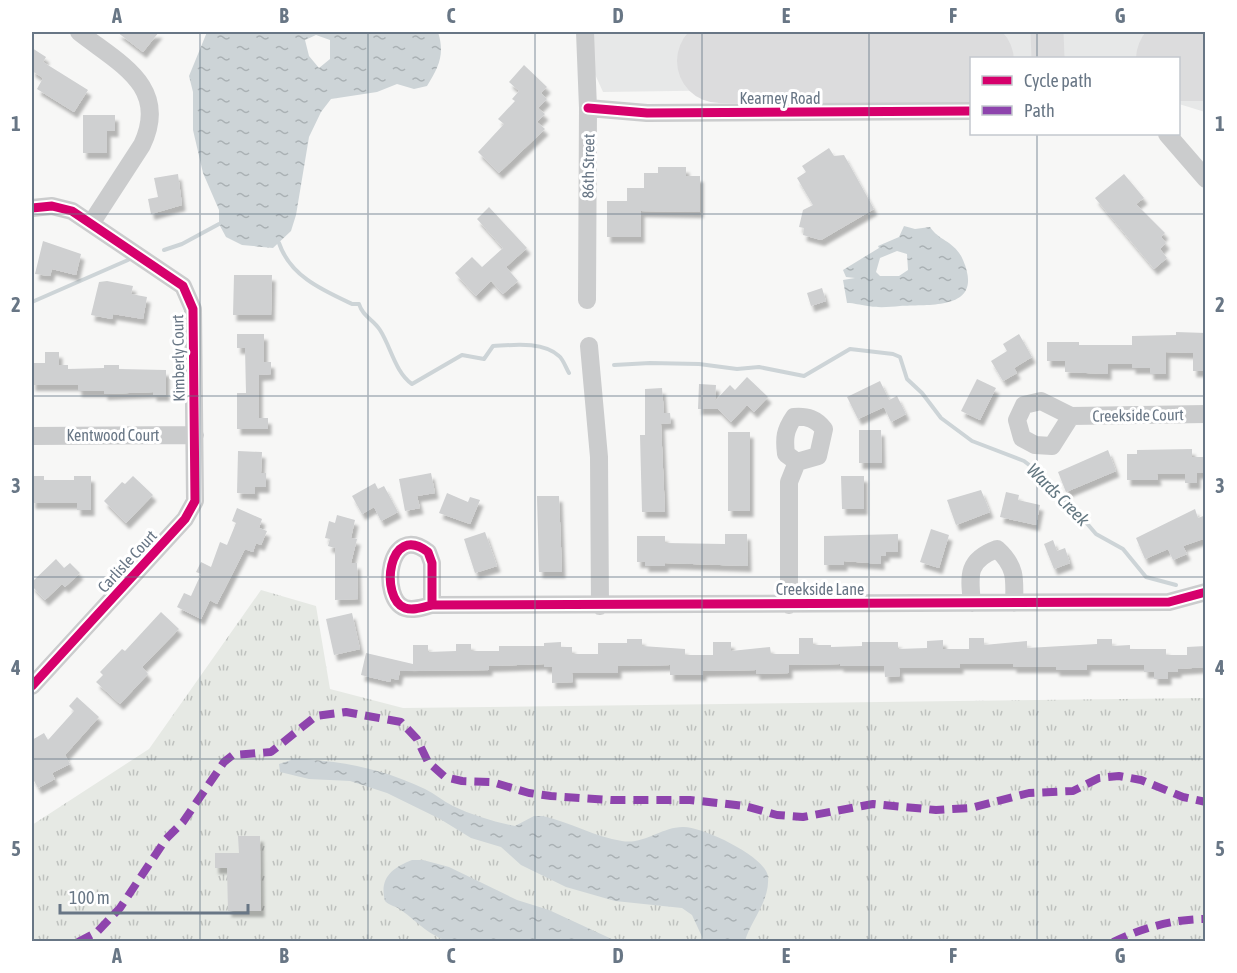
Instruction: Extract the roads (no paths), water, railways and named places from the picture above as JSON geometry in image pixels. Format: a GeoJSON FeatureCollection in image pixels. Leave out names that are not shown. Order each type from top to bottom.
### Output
{"type":"FeatureCollection","features":[{"type":"Feature","properties":{"kind":"street"},"geometry":{"type":"LineString","coordinates":[[79,32],[137,78],[145,89],[151,108],[147,135],[142,145],[92,222]]}},
{"type":"Feature","properties":{"kind":"street","name":"86th Street"},"geometry":{"type":"LineString","coordinates":[[585,32],[588,108],[586,300]]}},
{"type":"Feature","properties":{"kind":"street","name":"Kearney Road"},"geometry":{"type":"LineString","coordinates":[[588,108],[647,113],[970,111]]}},
{"type":"Feature","properties":{"kind":"street"},"geometry":{"type":"LineString","coordinates":[[1168,135],[1206,178]]}},
{"type":"Feature","properties":{"kind":"street","name":"Kimberly Court"},"geometry":{"type":"LineString","coordinates":[[32,208],[51,206],[66,208],[92,222],[183,286],[194,315],[195,435]]}},
{"type":"Feature","properties":{"kind":"street"},"geometry":{"type":"LineString","coordinates":[[589,346],[599,457],[600,606]]}},
{"type":"Feature","properties":{"kind":"street","name":"Creekside Court"},"geometry":{"type":"LineString","coordinates":[[1071,416],[1206,414]]}},
{"type":"Feature","properties":{"kind":"street","name":"Kentwood Court"},"geometry":{"type":"LineString","coordinates":[[32,436],[195,435]]}},
{"type":"Feature","properties":{"kind":"street","name":"Carlisle Court"},"geometry":{"type":"LineString","coordinates":[[32,686],[185,519],[195,501],[195,435]]}},
{"type":"Feature","properties":{"kind":"street"},"geometry":{"type":"LineString","coordinates":[[789,605],[789,482],[797,462]]}},
{"type":"Feature","properties":{"kind":"street"},"geometry":{"type":"LineString","coordinates":[[972,603],[972,568],[980,555],[997,549],[1009,560],[1014,575],[1014,603]]}},
{"type":"Feature","properties":{"kind":"street","name":"Creekside Lane"},"geometry":{"type":"LineString","coordinates":[[432,606],[1168,602],[1206,592]]}},
{"type":"Feature","properties":{"kind":"water"},"geometry":{"type":"Polygon","coordinates":[[[207,32],[438,32],[441,47],[440,60],[427,86],[414,89],[397,84],[377,92],[331,99],[321,112],[309,137],[296,215],[291,231],[273,248],[242,245],[226,237],[219,224],[219,210],[203,173],[193,130],[193,92],[189,76],[207,32]],[[316,35],[305,40],[309,56],[319,68],[330,59],[330,40],[316,35]]]}},
{"type":"Feature","properties":{"kind":"water"},"geometry":{"type":"Polygon","coordinates":[[[904,226],[915,229],[930,227],[956,249],[963,260],[968,277],[967,288],[961,296],[951,301],[926,305],[872,307],[847,303],[843,280],[855,278],[846,277],[843,270],[879,248],[878,246],[899,237],[904,226]],[[897,251],[880,258],[876,272],[880,276],[899,276],[908,270],[907,254],[897,251]]]}},
{"type":"Feature","properties":{"kind":"water"},"geometry":{"type":"Polygon","coordinates":[[[294,759],[328,761],[377,771],[425,789],[449,804],[468,812],[515,826],[534,816],[543,816],[602,836],[630,842],[676,827],[693,828],[733,844],[757,861],[765,869],[768,877],[766,894],[745,941],[704,941],[692,915],[682,908],[615,901],[566,887],[521,865],[501,847],[471,838],[440,819],[387,793],[350,781],[309,779],[280,772],[279,764],[294,759]]]}},
{"type":"Feature","properties":{"kind":"water"},"geometry":{"type":"Polygon","coordinates":[[[412,860],[423,860],[449,867],[517,900],[549,910],[616,941],[451,942],[443,939],[430,933],[401,910],[385,901],[384,886],[389,875],[393,870],[412,860]]]}},
{"type":"Feature","properties":{"kind":"waterway","name":"Wards Creek"},"geometry":{"type":"LineString","coordinates":[[164,250],[182,244],[219,224]]}},
{"type":"Feature","properties":{"kind":"waterway","name":"Wards Creek"},"geometry":{"type":"LineString","coordinates":[[279,243],[284,255],[308,281],[352,304],[359,304],[363,312],[380,330],[401,373],[412,384],[462,355],[484,359],[493,346],[527,345],[544,348],[560,357],[569,373]]}},
{"type":"Feature","properties":{"kind":"waterway","name":"Wards Creek"},"geometry":{"type":"LineString","coordinates":[[32,302],[128,260]]}},
{"type":"Feature","properties":{"kind":"waterway","name":"Wards Creek"},"geometry":{"type":"LineString","coordinates":[[614,365],[650,363],[699,364],[737,369],[759,367],[804,376],[850,349],[893,354],[900,357],[907,379],[922,393],[941,418],[972,441],[1024,461],[1041,474],[1050,489],[1072,506],[1096,534],[1123,549],[1146,577],[1176,585]]}}]}
